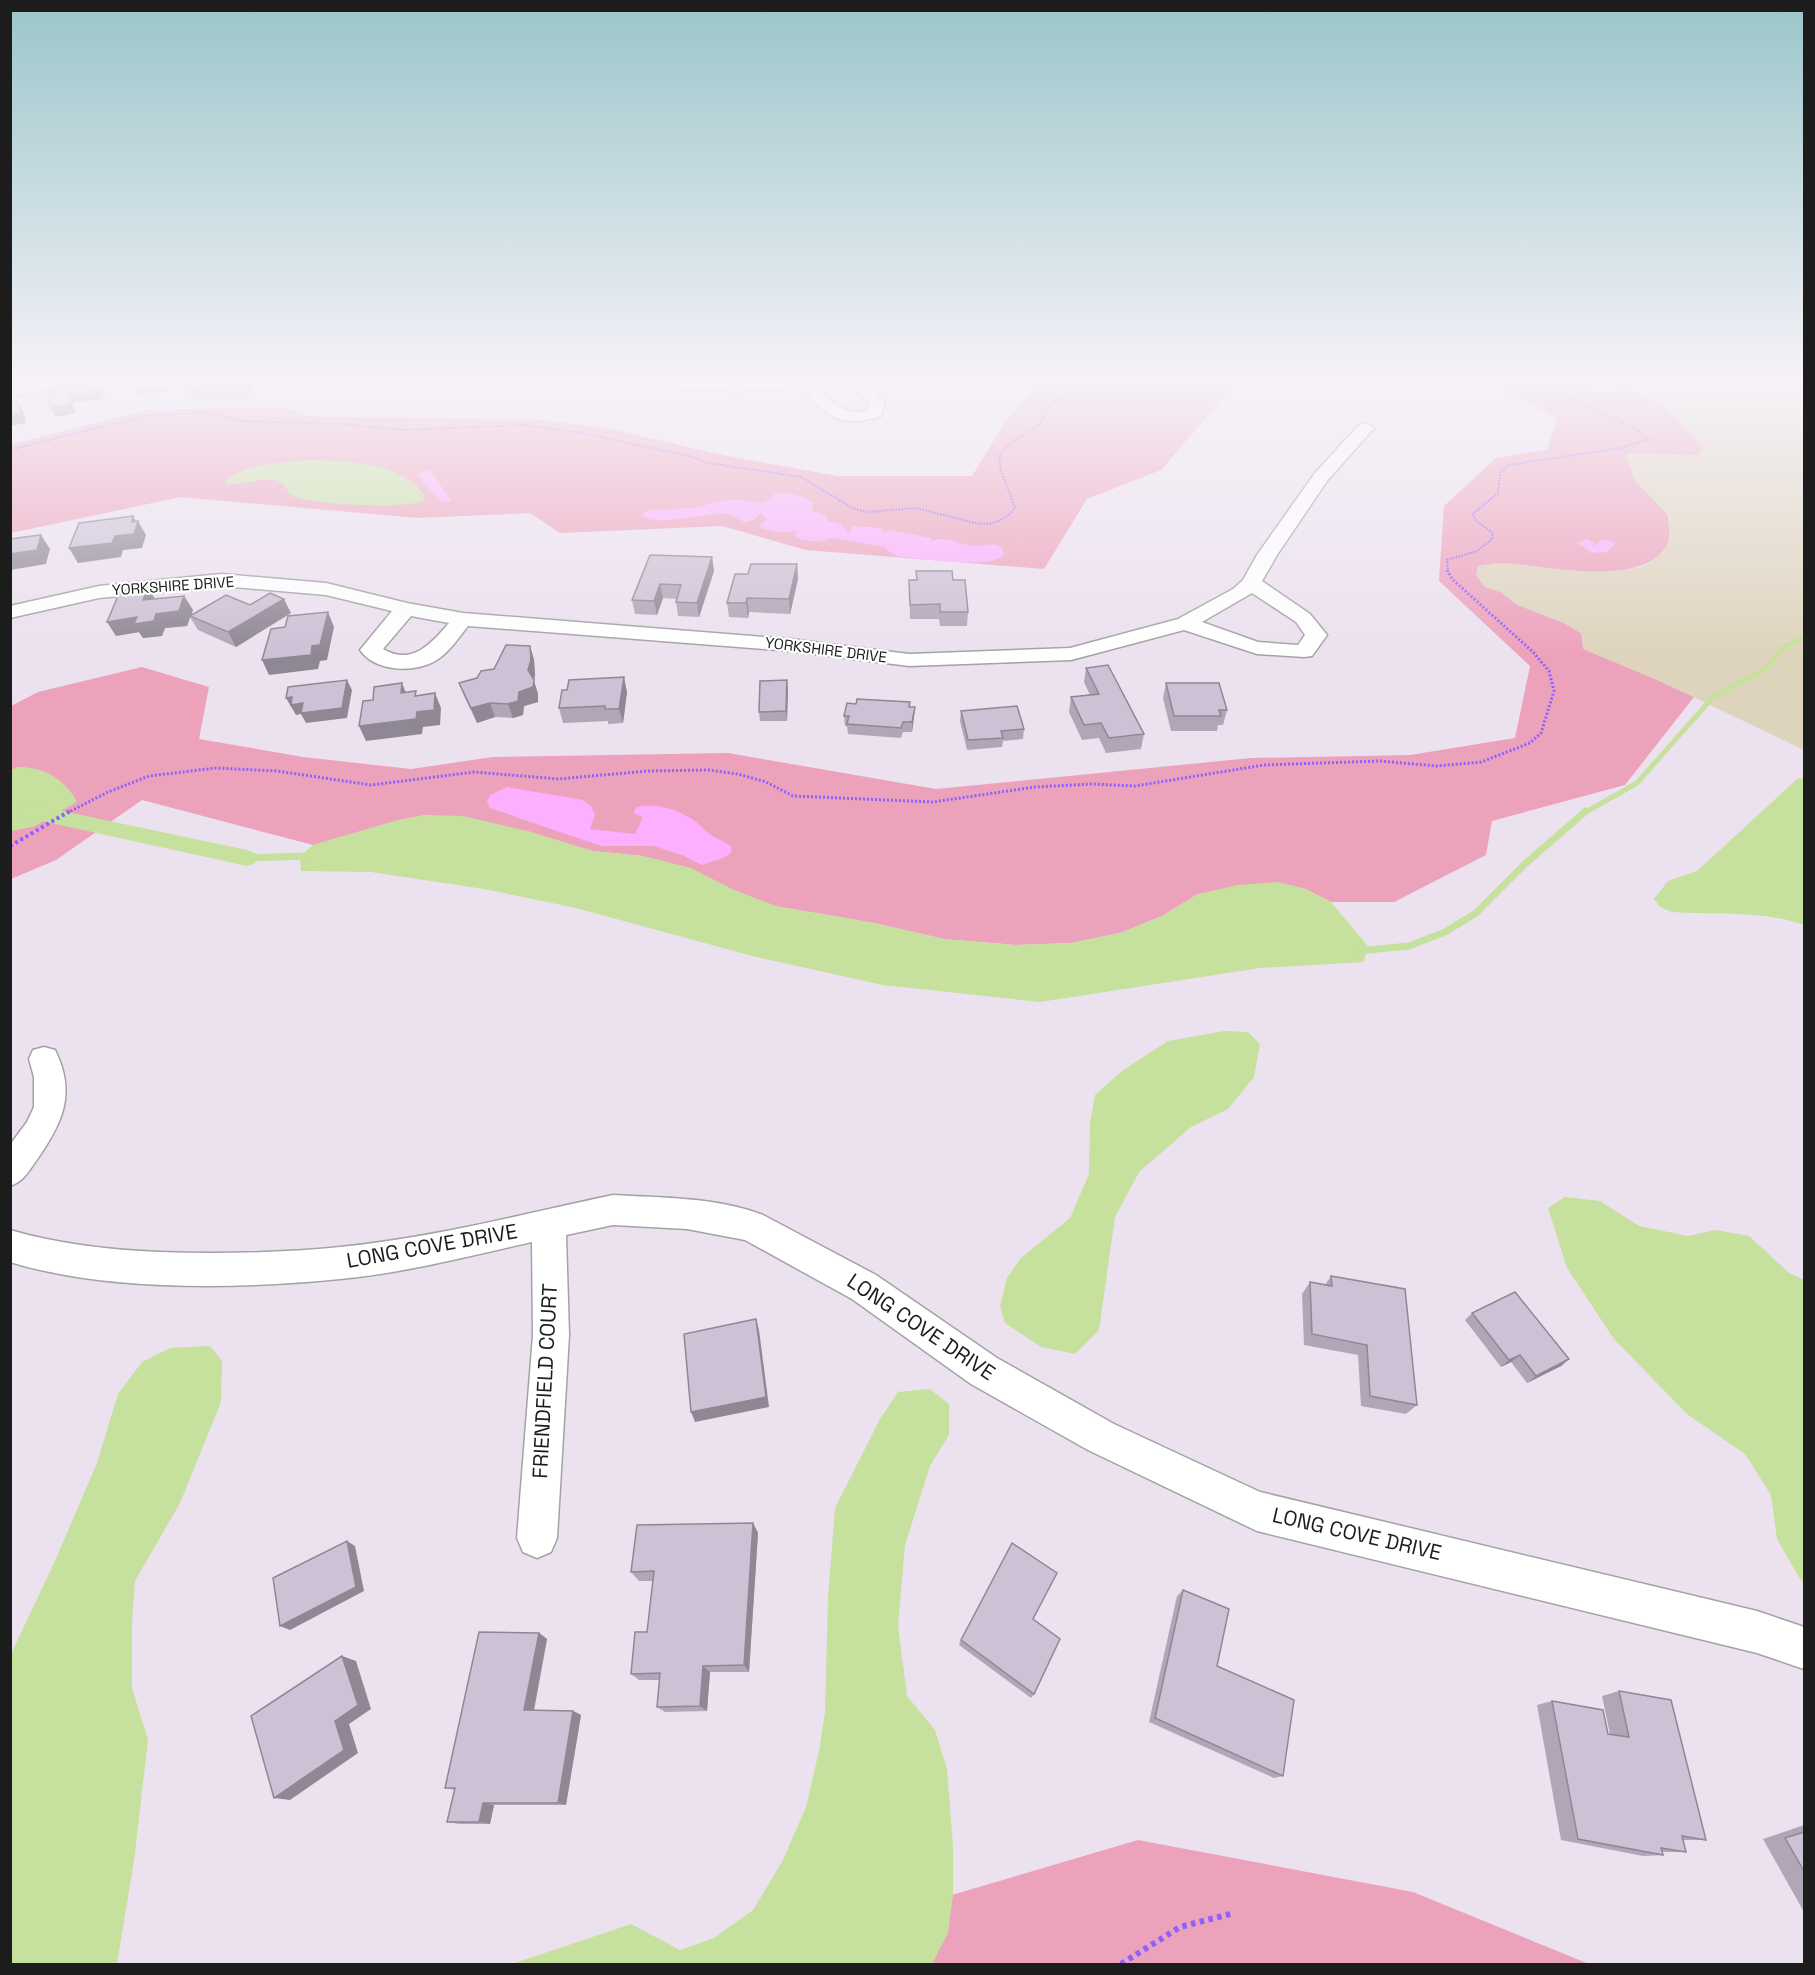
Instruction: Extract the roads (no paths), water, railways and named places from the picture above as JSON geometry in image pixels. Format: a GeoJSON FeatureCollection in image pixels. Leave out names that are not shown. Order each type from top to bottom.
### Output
{"type":"FeatureCollection","features":[{"type":"Feature","properties":{"kind":"street","name":"YORKSHIRE DRIVE"},"geometry":{"type":"LineString","coordinates":[[10,612],[99,592],[221,580],[326,589],[407,609],[463,619],[789,645],[909,660],[1071,654],[1185,623],[1240,593],[1251,583],[1267,555],[1326,471]]}},
{"type":"Feature","properties":{"kind":"street"},"geometry":{"type":"LineString","coordinates":[[1185,623],[1258,650],[1282,653],[1304,651],[1317,634],[1303,618],[1251,583]]}},
{"type":"Feature","properties":{"kind":"street"},"geometry":{"type":"LineString","coordinates":[[407,609],[396,618],[371,650],[379,658],[399,662],[428,656],[463,619]]}},
{"type":"Feature","properties":{"kind":"street"},"geometry":{"type":"LineString","coordinates":[[10,1172],[36,1137],[49,1113],[51,1076],[44,1059]]}},
{"type":"Feature","properties":{"kind":"street","name":"LONG COVE DRIVE"},"geometry":{"type":"LineString","coordinates":[[10,1246],[30,1252],[118,1266],[206,1270],[341,1263],[443,1246],[613,1210],[687,1214],[751,1226],[864,1287],[984,1371],[1101,1437],[1257,1511],[1746,1629],[1804,1648]]}},
{"type":"Feature","properties":{"kind":"street","name":"FRIENDFIELD COURT"},"geometry":{"type":"LineString","coordinates":[[537,1539],[551,1335],[549,1224]]}},
{"type":"Feature","properties":{"kind":"waterway"},"geometry":{"type":"LineString","coordinates":[[1584,813],[1637,783],[1714,696],[1764,670],[1787,645],[1804,638]]}},
{"type":"Feature","properties":{"kind":"waterway"},"geometry":{"type":"LineString","coordinates":[[10,807],[247,858]]}},
{"type":"Feature","properties":{"kind":"waterway"},"geometry":{"type":"LineString","coordinates":[[1358,951],[1409,946],[1445,932],[1476,913],[1526,863],[1586,811]]}},
{"type":"Feature","properties":{"kind":"waterway"},"geometry":{"type":"LineString","coordinates":[[247,858],[308,856]]}}]}
